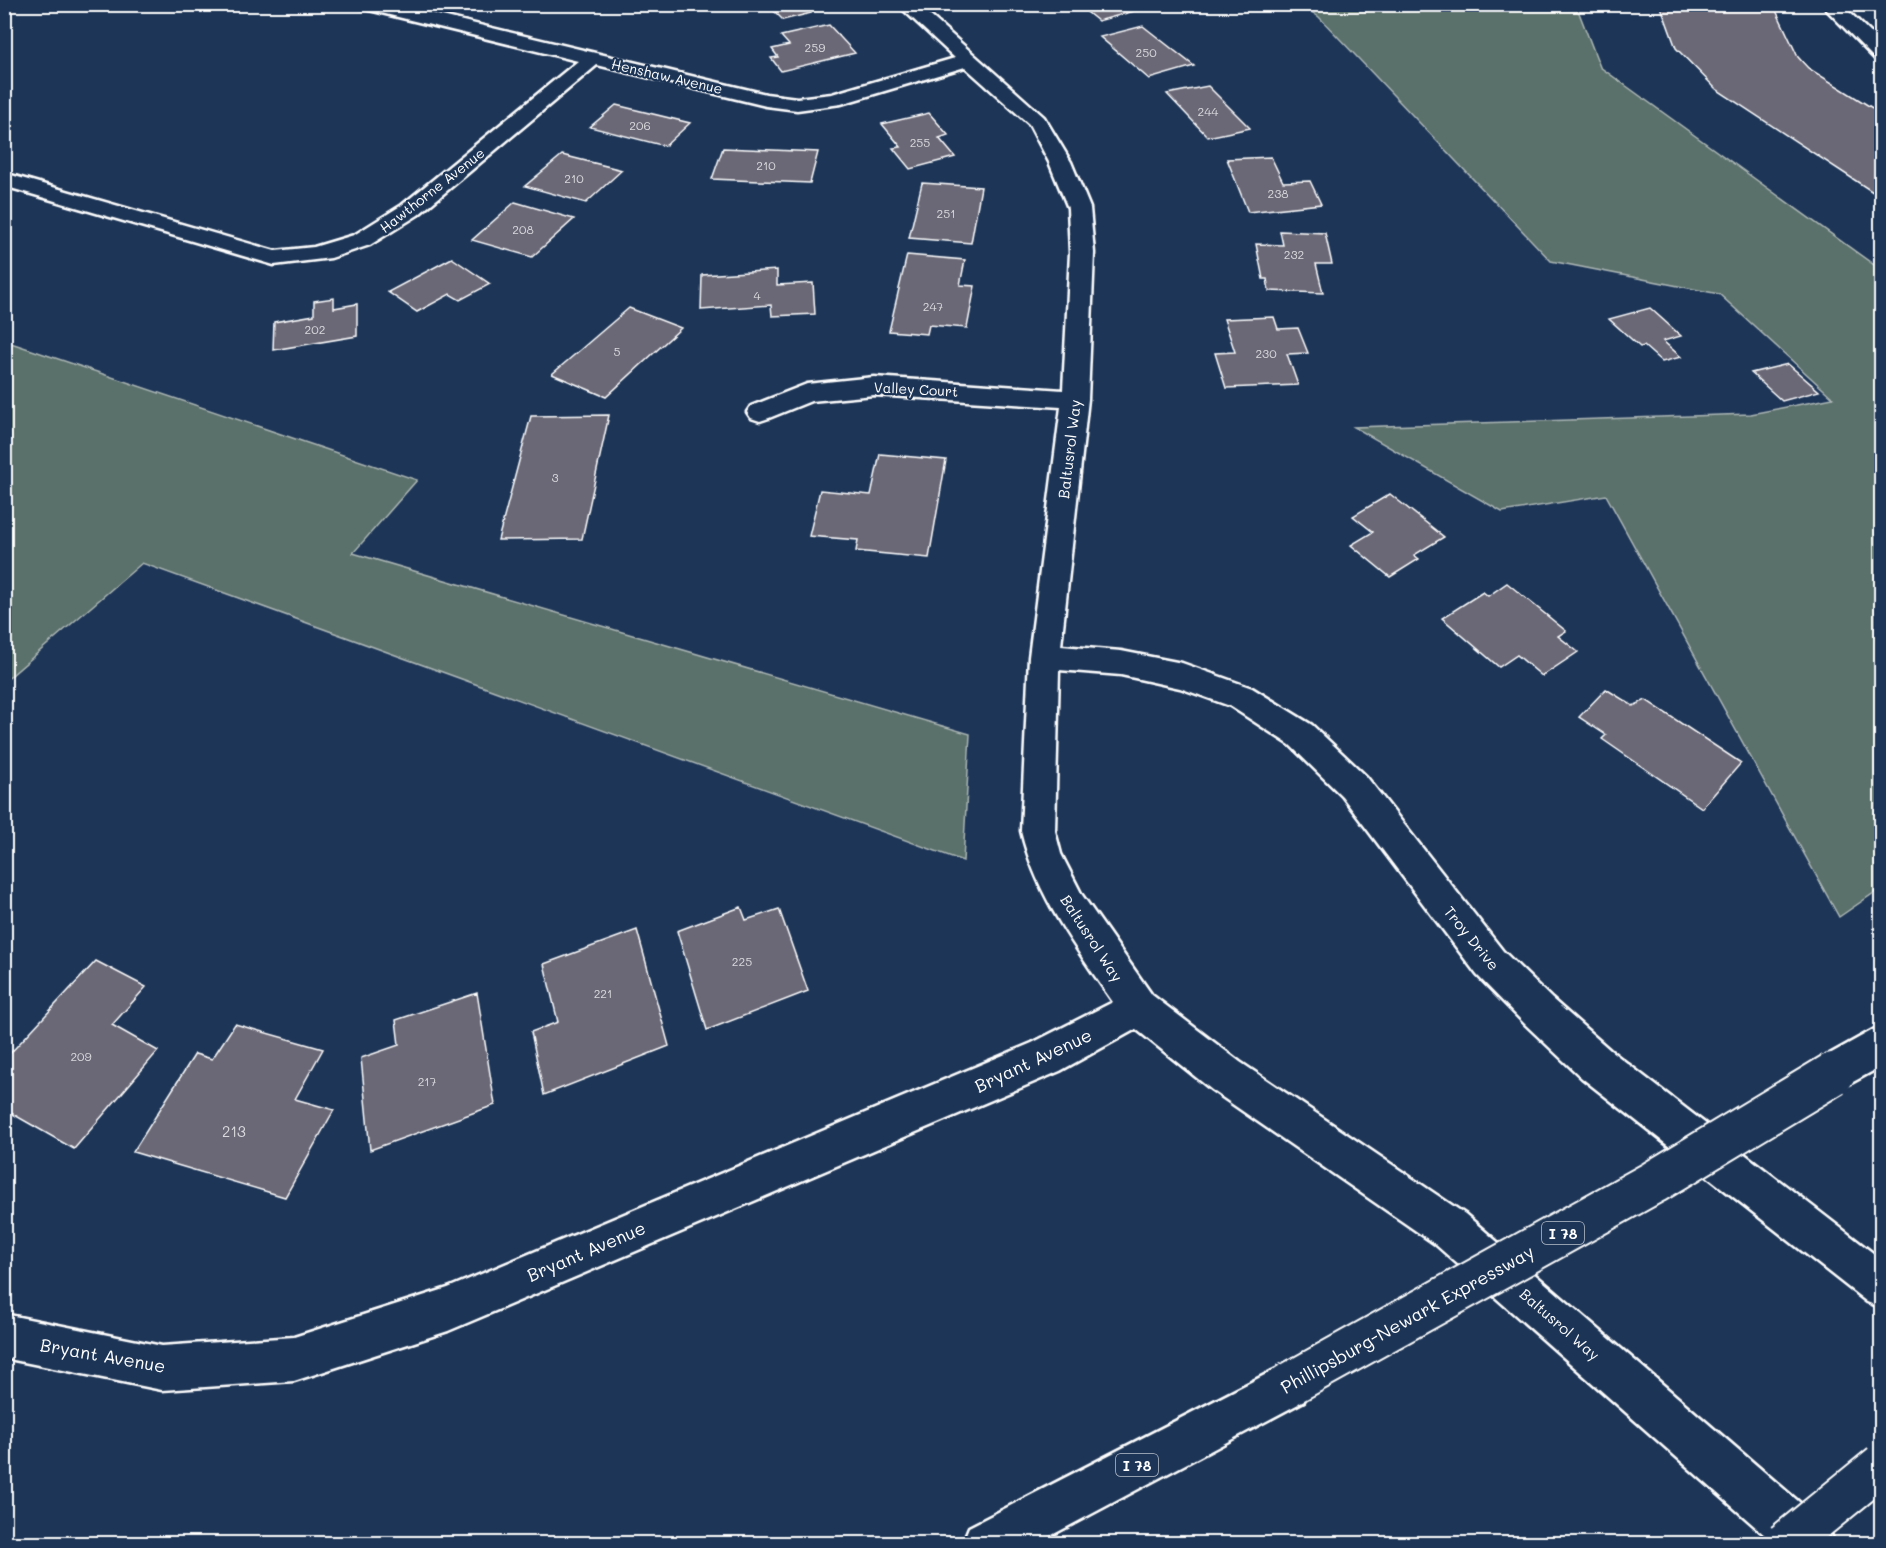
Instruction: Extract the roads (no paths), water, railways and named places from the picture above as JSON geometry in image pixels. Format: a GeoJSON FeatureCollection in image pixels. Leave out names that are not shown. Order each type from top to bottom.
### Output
{"type":"FeatureCollection","features":[{"type":"Feature","properties":{"kind":"main road","name":"Henshaw Avenue"},"geometry":{"type":"LineString","coordinates":[[367,4],[766,100],[797,104],[834,100],[967,60]]}},
{"type":"Feature","properties":{"kind":"main road","name":"Baltusrol Way"},"geometry":{"type":"LineString","coordinates":[[906,4],[1037,121],[1060,162],[1079,208],[1082,253],[1075,399],[1044,657],[1038,831],[1044,856],[1069,907],[1139,1008],[1226,1076],[1450,1229],[1811,1544]]}},
{"type":"Feature","properties":{"kind":"main road"},"geometry":{"type":"LineString","coordinates":[[1830,4],[1881,55]]}},
{"type":"Feature","properties":{"kind":"main road","name":"Hawthorne Avenue"},"geometry":{"type":"LineString","coordinates":[[4,179],[274,258],[312,256],[348,248],[380,232],[410,210],[592,59]]}},
{"type":"Feature","properties":{"kind":"main road","name":"Valley Court"},"geometry":{"type":"LineString","coordinates":[[760,412],[807,393],[874,386],[1075,399]]}},
{"type":"Feature","properties":{"kind":"main road","name":"Troy Drive"},"geometry":{"type":"LineString","coordinates":[[1044,657],[1121,663],[1182,675],[1241,698],[1302,735],[1354,786],[1490,963],[1539,1012],[1596,1064],[1881,1287]]}},
{"type":"Feature","properties":{"kind":"main road","name":"Bryant Avenue"},"geometry":{"type":"LineString","coordinates":[[4,1336],[162,1368],[294,1359],[459,1304],[1046,1057],[1139,1008]]}},
{"type":"Feature","properties":{"kind":"main road","name":"Phillipsburg-Newark Expressway"},"geometry":{"type":"LineString","coordinates":[[986,1544],[1288,1385],[1654,1182],[1881,1044]]}},
{"type":"Feature","properties":{"kind":"main road"},"geometry":{"type":"LineString","coordinates":[[1785,1544],[1881,1465]]}}]}
